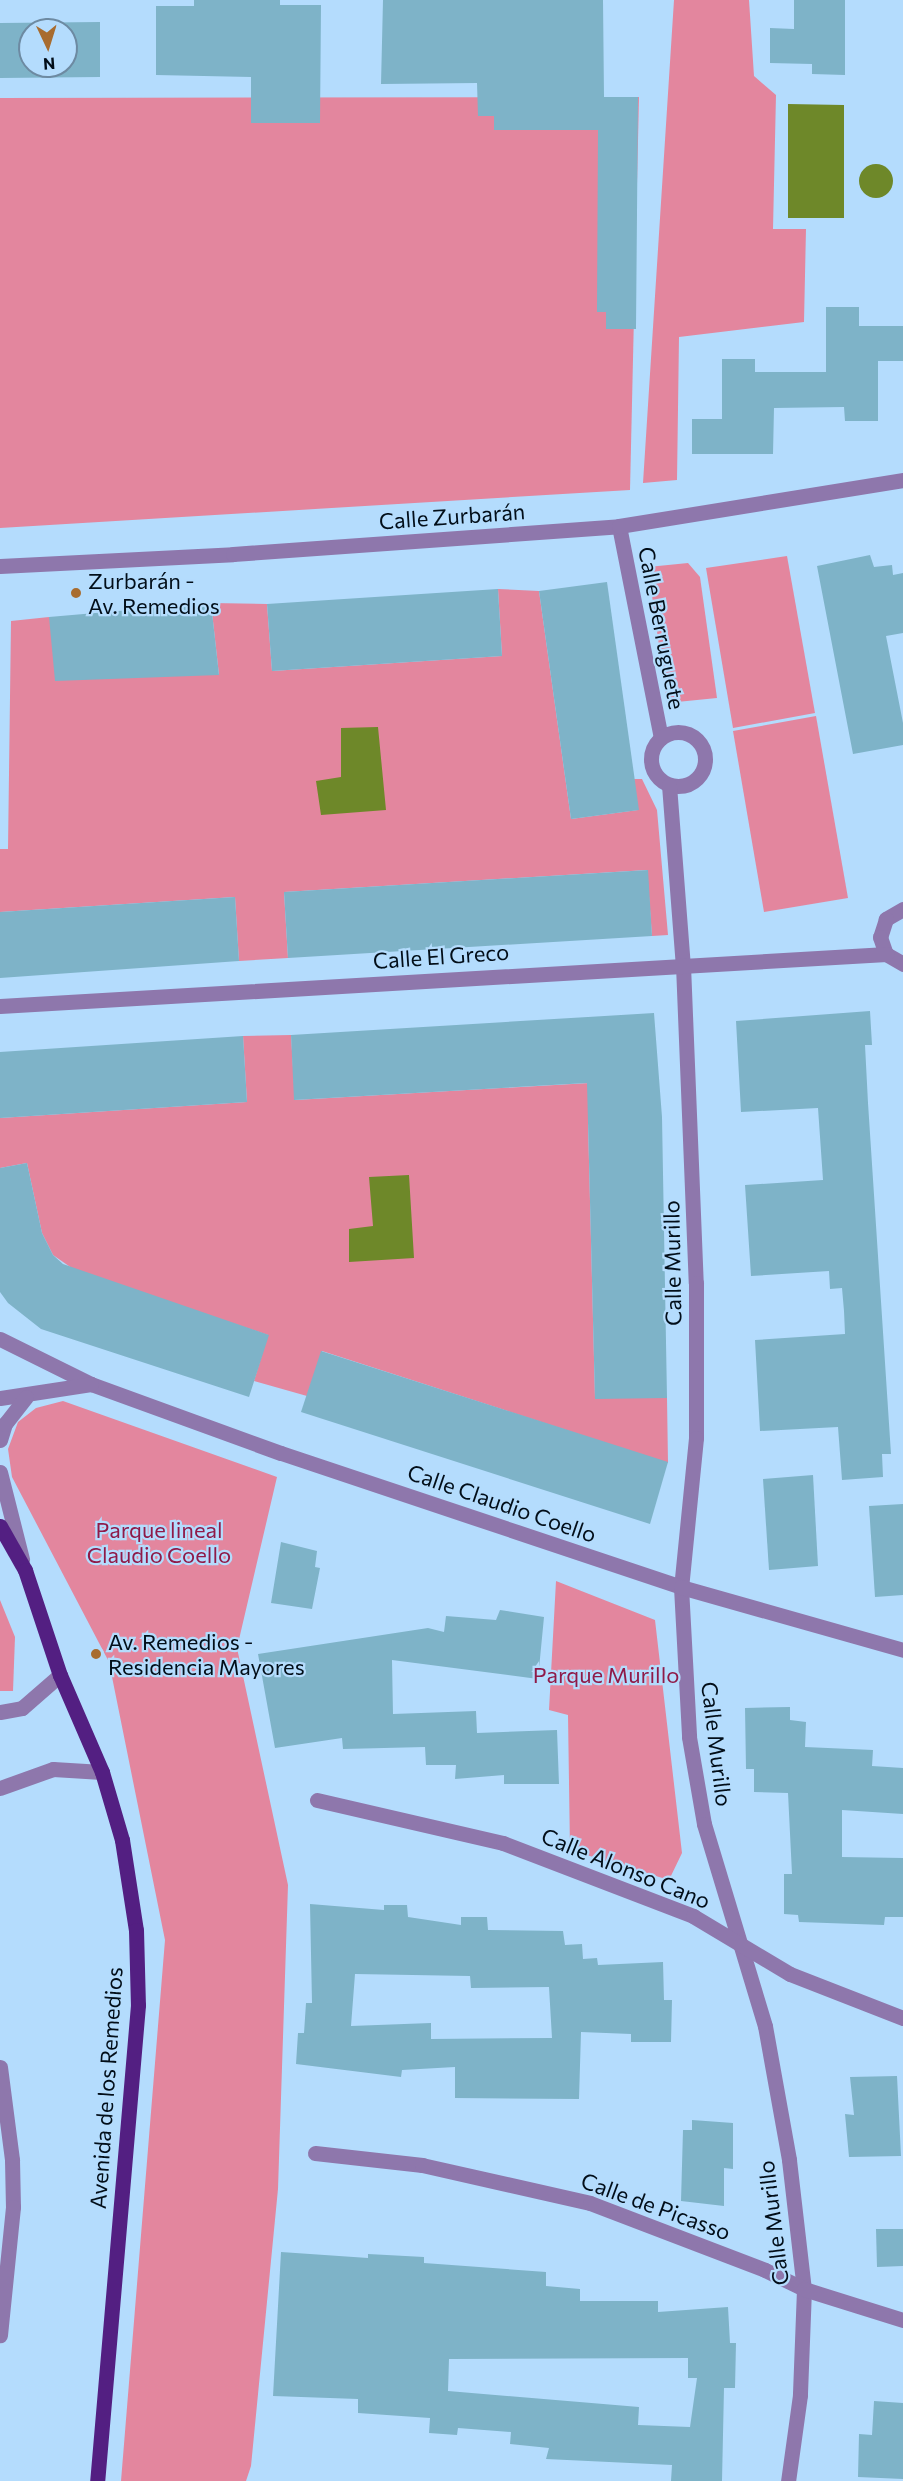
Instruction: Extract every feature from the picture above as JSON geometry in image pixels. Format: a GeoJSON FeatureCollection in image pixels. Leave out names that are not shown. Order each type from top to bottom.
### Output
{"type":"FeatureCollection","features":[{"type":"Feature","properties":{"kind":"main road","name":"Avenida de los Remedios"},"geometry":{"type":"LineString","coordinates":[[0,1526],[25,1570],[60,1675],[102,1772],[122,1840],[136,1930],[138,2005],[97,2481]]}},
{"type":"Feature","properties":{"kind":"street","name":"Calle Zurbarán"},"geometry":{"type":"LineString","coordinates":[[0,566],[233,554],[620,526],[903,480]]}},
{"type":"Feature","properties":{"kind":"street","name":"Calle Berruguete"},"geometry":{"type":"LineString","coordinates":[[620,526],[661,738]]}},
{"type":"Feature","properties":{"kind":"street"},"geometry":{"type":"LineString","coordinates":[[685,733],[704,751],[700,775],[686,785],[669,785],[656,775],[651,760],[661,738],[685,733]]}},
{"type":"Feature","properties":{"kind":"street"},"geometry":{"type":"LineString","coordinates":[[669,785],[683,965]]}},
{"type":"Feature","properties":{"kind":"street"},"geometry":{"type":"LineString","coordinates":[[903,909],[892,913],[881,928],[886,954],[903,964]]}},
{"type":"Feature","properties":{"kind":"street","name":"Calle El Greco"},"geometry":{"type":"LineString","coordinates":[[0,1006],[683,965],[773,964],[886,954]]}},
{"type":"Feature","properties":{"kind":"street","name":"Calle Murillo"},"geometry":{"type":"LineString","coordinates":[[683,965],[696,1307],[696,1438],[681,1587],[689,1737],[704,1824],[765,2026],[789,2160],[804,2289],[800,2395],[788,2481]]}},
{"type":"Feature","properties":{"kind":"street"},"geometry":{"type":"LineString","coordinates":[[0,1340],[91,1384]]}},
{"type":"Feature","properties":{"kind":"street"},"geometry":{"type":"LineString","coordinates":[[0,1398],[26,1397],[91,1384]]}},
{"type":"Feature","properties":{"kind":"street","name":"Calle Claudio Coello"},"geometry":{"type":"LineString","coordinates":[[91,1384],[281,1453],[681,1587],[903,1650]]}},
{"type":"Feature","properties":{"kind":"street"},"geometry":{"type":"LineString","coordinates":[[0,1440],[5,1424],[26,1397]]}},
{"type":"Feature","properties":{"kind":"street","name":"Avenida de los Remedios"},"geometry":{"type":"LineString","coordinates":[[0,1472],[25,1570]]}},
{"type":"Feature","properties":{"kind":"street"},"geometry":{"type":"LineString","coordinates":[[0,1712],[22,1708],[60,1675]]}},
{"type":"Feature","properties":{"kind":"street"},"geometry":{"type":"LineString","coordinates":[[0,1788],[53,1769],[102,1772]]}},
{"type":"Feature","properties":{"kind":"street","name":"Calle Alonso Cano"},"geometry":{"type":"LineString","coordinates":[[317,1800],[503,1844],[693,1916],[790,1974],[903,2018]]}},
{"type":"Feature","properties":{"kind":"street"},"geometry":{"type":"LineString","coordinates":[[0,2067],[13,2207],[0,2335]]}},
{"type":"Feature","properties":{"kind":"street","name":"Calle de Picasso"},"geometry":{"type":"LineString","coordinates":[[315,2153],[422,2165],[590,2203],[765,2270],[804,2289],[903,2320]]}},
{"type":"Feature","properties":{"kind":"green space"},"geometry":{"type":"Polygon","coordinates":[[[674,0],[749,0],[754,76],[776,95],[773,229],[806,229],[804,322],[679,337],[677,480],[643,483],[674,0]]]}},
{"type":"Feature","properties":{"kind":"green space"},"geometry":{"type":"Polygon","coordinates":[[[639,97],[630,490],[0,528],[0,98],[639,97]]]}},
{"type":"Feature","properties":{"kind":"green space"},"geometry":{"type":"Polygon","coordinates":[[[787,556],[815,713],[733,728],[706,568],[787,556]]]}},
{"type":"Feature","properties":{"kind":"green space"},"geometry":{"type":"Polygon","coordinates":[[[688,563],[700,577],[717,698],[667,703],[648,567],[688,563]]]}},
{"type":"Feature","properties":{"kind":"green space"},"geometry":{"type":"Polygon","coordinates":[[[498,589],[539,591],[571,819],[638,810],[634,779],[642,779],[657,810],[668,935],[652,936],[647,870],[284,892],[288,958],[239,961],[235,897],[0,912],[0,849],[8,849],[11,621],[49,617],[219,675],[211,603],[267,604],[272,671],[502,656],[498,589]]]}},
{"type":"Feature","properties":{"kind":"green space"},"geometry":{"type":"Polygon","coordinates":[[[816,716],[848,898],[764,912],[733,731],[816,716]]]}},
{"type":"Feature","properties":{"kind":"green space"},"geometry":{"type":"Polygon","coordinates":[[[291,1035],[295,1100],[658,1079],[588,1122],[595,1398],[667,1398],[668,1463],[322,1351],[307,1396],[254,1381],[268,1335],[76,1271],[53,1255],[42,1233],[27,1163],[0,1168],[0,1118],[247,1102],[243,1036],[291,1035]]]}},
{"type":"Feature","properties":{"kind":"green space","name":"Parque lineal Claudio Coello"},"geometry":{"type":"Polygon","coordinates":[[[63,1401],[277,1477],[237,1648],[288,1885],[278,2189],[251,2466],[246,2481],[121,2481],[165,1940],[109,1662],[12,1477],[8,1449],[18,1422],[36,1408],[63,1401]]]}},
{"type":"Feature","properties":{"kind":"green space","name":"Parque Murillo"},"geometry":{"type":"Polygon","coordinates":[[[556,1581],[655,1620],[682,1853],[669,1880],[570,1850],[568,1715],[549,1710],[556,1581]]]}},
{"type":"Feature","properties":{"kind":"green space"},"geometry":{"type":"Polygon","coordinates":[[[0,1600],[15,1637],[13,1691],[0,1691],[0,1600]]]}},
{"type":"Feature","properties":{"kind":"shaded area"},"geometry":{"type":"Polygon","coordinates":[[[788,104],[844,105],[844,218],[788,218],[788,104]]]}},
{"type":"Feature","properties":{"kind":"shaded area"},"geometry":{"type":"Polygon","coordinates":[[[876,164],[888,169],[893,181],[888,193],[876,198],[864,193],[859,181],[864,169],[876,164]]]}},
{"type":"Feature","properties":{"kind":"shaded area"},"geometry":{"type":"Polygon","coordinates":[[[378,727],[386,810],[321,815],[316,781],[341,777],[341,728],[378,727]]]}},
{"type":"Feature","properties":{"kind":"shaded area"},"geometry":{"type":"Polygon","coordinates":[[[409,1175],[414,1258],[349,1262],[349,1229],[373,1226],[369,1177],[409,1175]]]}},
{"type":"Feature","properties":{"kind":"building"},"geometry":{"type":"Polygon","coordinates":[[[194,0],[280,0],[280,5],[321,5],[320,123],[251,123],[251,77],[156,75],[156,6],[194,6],[194,0]]]}},
{"type":"Feature","properties":{"kind":"building"},"geometry":{"type":"Polygon","coordinates":[[[383,0],[603,0],[604,97],[638,97],[636,329],[606,329],[606,312],[597,312],[598,130],[494,130],[494,116],[478,116],[477,83],[381,84],[383,0]]]}},
{"type":"Feature","properties":{"kind":"building"},"geometry":{"type":"Polygon","coordinates":[[[794,0],[845,0],[845,75],[812,74],[812,64],[770,63],[770,28],[794,29],[794,0]]]}},
{"type":"Feature","properties":{"kind":"building"},"geometry":{"type":"Polygon","coordinates":[[[78,22],[100,22],[100,77],[78,77],[78,22]]]}},
{"type":"Feature","properties":{"kind":"building"},"geometry":{"type":"Polygon","coordinates":[[[0,23],[18,23],[18,78],[0,78],[0,23]]]}},
{"type":"Feature","properties":{"kind":"building"},"geometry":{"type":"Polygon","coordinates":[[[826,307],[859,307],[859,326],[903,326],[903,361],[878,361],[878,421],[845,421],[844,407],[774,408],[773,454],[692,454],[692,419],[722,419],[722,359],[755,359],[755,372],[826,372],[826,307]]]}},
{"type":"Feature","properties":{"kind":"building"},"geometry":{"type":"Polygon","coordinates":[[[870,555],[874,567],[892,565],[893,575],[903,573],[903,633],[886,636],[903,723],[903,745],[853,754],[817,566],[870,555]]]}},
{"type":"Feature","properties":{"kind":"building"},"geometry":{"type":"Polygon","coordinates":[[[607,582],[639,810],[571,819],[539,591],[607,582]]]}},
{"type":"Feature","properties":{"kind":"building"},"geometry":{"type":"Polygon","coordinates":[[[498,589],[502,656],[272,671],[267,604],[498,589]]]}},
{"type":"Feature","properties":{"kind":"building"},"geometry":{"type":"Polygon","coordinates":[[[211,603],[219,675],[55,681],[49,617],[211,603]]]}},
{"type":"Feature","properties":{"kind":"building"},"geometry":{"type":"Polygon","coordinates":[[[648,870],[652,936],[288,958],[284,892],[648,870]]]}},
{"type":"Feature","properties":{"kind":"building"},"geometry":{"type":"Polygon","coordinates":[[[235,897],[239,961],[0,978],[0,912],[235,897]]]}},
{"type":"Feature","properties":{"kind":"building"},"geometry":{"type":"Polygon","coordinates":[[[870,1011],[872,1045],[865,1045],[891,1454],[882,1454],[883,1477],[842,1480],[838,1427],[760,1431],[755,1340],[845,1334],[844,1311],[842,1288],[830,1289],[829,1271],[751,1276],[745,1185],[823,1180],[818,1108],[741,1112],[736,1021],[870,1011]]]}},
{"type":"Feature","properties":{"kind":"building"},"geometry":{"type":"Polygon","coordinates":[[[654,1013],[662,1117],[667,1398],[595,1399],[587,1083],[294,1100],[291,1035],[654,1013]]]}},
{"type":"Feature","properties":{"kind":"building"},"geometry":{"type":"Polygon","coordinates":[[[243,1036],[247,1102],[0,1118],[0,1052],[243,1036]]]}},
{"type":"Feature","properties":{"kind":"building"},"geometry":{"type":"Polygon","coordinates":[[[27,1163],[42,1233],[53,1255],[63,1264],[269,1335],[249,1397],[41,1329],[8,1303],[0,1292],[0,1168],[27,1163]]]}},
{"type":"Feature","properties":{"kind":"building"},"geometry":{"type":"Polygon","coordinates":[[[321,1351],[668,1462],[650,1524],[301,1412],[321,1351]]]}},
{"type":"Feature","properties":{"kind":"building"},"geometry":{"type":"Polygon","coordinates":[[[813,1475],[818,1566],[769,1570],[763,1479],[813,1475]]]}},
{"type":"Feature","properties":{"kind":"building"},"geometry":{"type":"Polygon","coordinates":[[[903,1504],[903,1595],[875,1597],[869,1506],[903,1504]]]}},
{"type":"Feature","properties":{"kind":"building"},"geometry":{"type":"Polygon","coordinates":[[[281,1542],[317,1551],[315,1567],[320,1568],[312,1609],[271,1603],[281,1542]]]}},
{"type":"Feature","properties":{"kind":"building"},"geometry":{"type":"Polygon","coordinates":[[[500,1610],[544,1617],[538,1679],[392,1660],[393,1714],[476,1711],[477,1733],[557,1730],[559,1784],[504,1784],[504,1775],[455,1779],[456,1765],[426,1765],[425,1747],[343,1749],[342,1738],[275,1748],[258,1654],[428,1628],[444,1632],[446,1616],[496,1620],[500,1610]]]}},
{"type":"Feature","properties":{"kind":"building"},"geometry":{"type":"Polygon","coordinates":[[[790,1707],[790,1720],[806,1722],[805,1747],[873,1750],[872,1766],[903,1768],[903,1814],[842,1810],[842,1857],[903,1858],[903,1917],[885,1917],[884,1925],[799,1922],[798,1915],[784,1914],[784,1874],[792,1874],[788,1793],[754,1792],[754,1769],[746,1769],[745,1708],[790,1707]]]}},
{"type":"Feature","properties":{"kind":"building"},"geometry":{"type":"Polygon","coordinates":[[[310,1904],[384,1910],[384,1905],[407,1905],[408,1917],[461,1925],[461,1917],[487,1917],[488,1930],[563,1931],[565,1945],[582,1944],[583,1959],[597,1958],[598,1965],[663,1962],[664,2000],[672,2000],[671,2042],[631,2042],[631,2034],[581,2032],[579,2099],[455,2098],[455,2067],[402,2070],[401,2077],[296,2064],[298,2033],[304,2033],[306,2003],[312,2003],[310,1904]],[[355,1974],[351,2026],[431,2023],[431,2039],[552,2038],[549,1987],[471,1988],[470,1976],[355,1974]]]}},
{"type":"Feature","properties":{"kind":"building"},"geometry":{"type":"Polygon","coordinates":[[[897,2076],[901,2156],[849,2157],[845,2114],[854,2115],[850,2077],[897,2076]]]}},
{"type":"Feature","properties":{"kind":"building"},"geometry":{"type":"Polygon","coordinates":[[[692,2120],[733,2123],[733,2169],[724,2168],[724,2206],[681,2201],[683,2130],[692,2130],[692,2120]]]}},
{"type":"Feature","properties":{"kind":"building"},"geometry":{"type":"Polygon","coordinates":[[[876,2229],[903,2229],[903,2266],[877,2267],[876,2229]]]}},
{"type":"Feature","properties":{"kind":"building"},"geometry":{"type":"Polygon","coordinates":[[[281,2252],[368,2258],[368,2254],[424,2257],[424,2263],[546,2272],[546,2286],[580,2289],[580,2301],[658,2301],[658,2312],[728,2307],[730,2343],[736,2343],[735,2388],[724,2388],[722,2481],[671,2481],[672,2465],[546,2459],[549,2448],[510,2444],[511,2432],[458,2428],[457,2435],[429,2433],[430,2418],[358,2413],[358,2399],[273,2396],[281,2252]],[[688,2358],[449,2359],[448,2391],[639,2407],[638,2425],[690,2427],[697,2378],[688,2378],[688,2358]]]}},
{"type":"Feature","properties":{"kind":"building"},"geometry":{"type":"Polygon","coordinates":[[[874,2401],[903,2403],[903,2479],[858,2477],[859,2434],[872,2435],[874,2401]]]}},
{"type":"Feature","properties":{"kind":"place","name":"Zurbarán - Av. Remedios"},"geometry":{"type":"Point","coordinates":[76,593]}},
{"type":"Feature","properties":{"kind":"place","name":"Av. Remedios - Residencia Mayores"},"geometry":{"type":"Point","coordinates":[96,1654]}}]}
